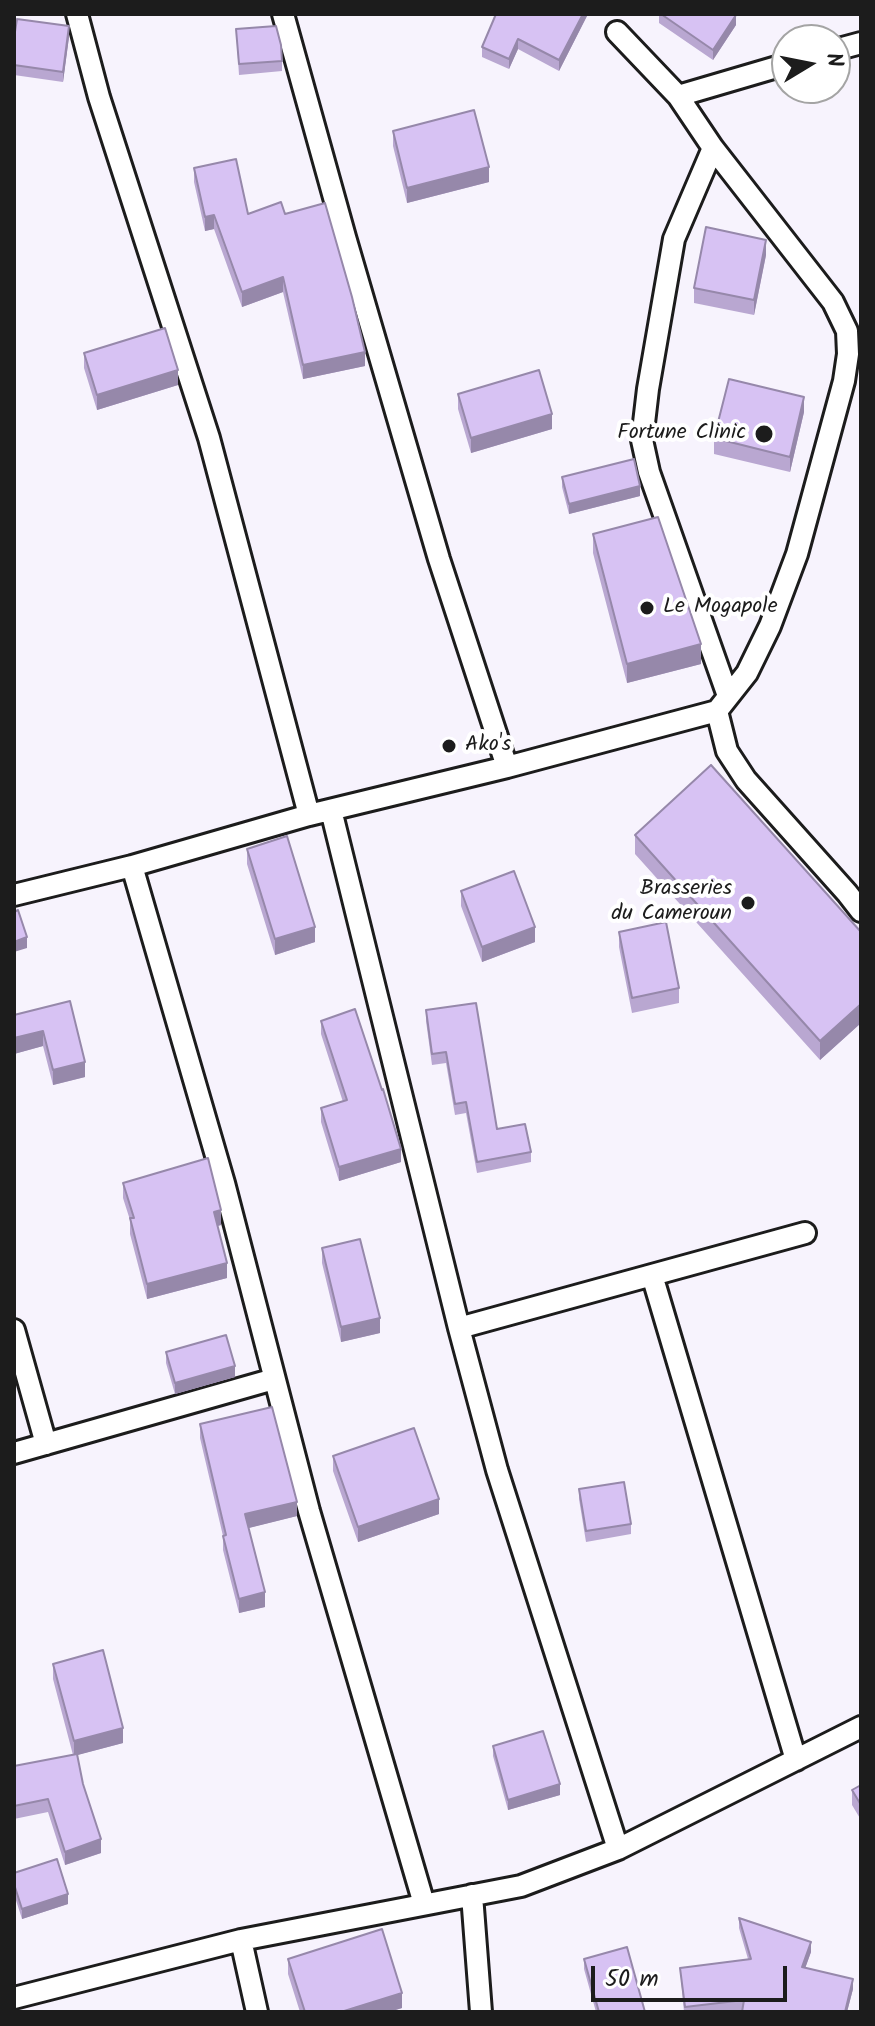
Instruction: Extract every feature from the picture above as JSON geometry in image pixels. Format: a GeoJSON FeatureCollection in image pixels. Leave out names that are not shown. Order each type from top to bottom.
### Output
{"type":"FeatureCollection","features":[{"type":"Feature","properties":{"kind":"street"},"geometry":{"type":"LineString","coordinates":[[77,14],[99,97],[209,438],[309,815]]}},
{"type":"Feature","properties":{"kind":"street"},"geometry":{"type":"LineString","coordinates":[[283,14],[434,544],[507,767]]}},
{"type":"Feature","properties":{"kind":"street"},"geometry":{"type":"LineString","coordinates":[[14,895],[132,866],[309,815],[507,767],[722,704],[747,673],[770,626],[797,554],[840,395],[848,354],[847,331],[833,302],[713,148],[678,96],[617,32]]}},
{"type":"Feature","properties":{"kind":"street"},"geometry":{"type":"LineString","coordinates":[[678,96],[771,69]]}},
{"type":"Feature","properties":{"kind":"street"},"geometry":{"type":"LineString","coordinates":[[713,148],[674,239],[642,440],[649,472],[722,704],[727,751],[746,780],[861,911]]}},
{"type":"Feature","properties":{"kind":"street"},"geometry":{"type":"LineString","coordinates":[[331,810],[497,1470],[618,1849]]}},
{"type":"Feature","properties":{"kind":"street"},"geometry":{"type":"LineString","coordinates":[[132,866],[224,1183],[309,1511],[424,1904]]}},
{"type":"Feature","properties":{"kind":"street"},"geometry":{"type":"LineString","coordinates":[[459,1328],[805,1233]]}},
{"type":"Feature","properties":{"kind":"street"},"geometry":{"type":"LineString","coordinates":[[652,1275],[796,1760]]}},
{"type":"Feature","properties":{"kind":"street"},"geometry":{"type":"LineString","coordinates":[[14,1330],[46,1444]]}},
{"type":"Feature","properties":{"kind":"street"},"geometry":{"type":"LineString","coordinates":[[14,1453],[274,1379]]}},
{"type":"Feature","properties":{"kind":"street"},"geometry":{"type":"LineString","coordinates":[[14,1998],[241,1940],[521,1886],[618,1849],[861,1727]]}},
{"type":"Feature","properties":{"kind":"street"},"geometry":{"type":"LineString","coordinates":[[472,1895],[481,2012]]}},
{"type":"Feature","properties":{"kind":"street"},"geometry":{"type":"LineString","coordinates":[[241,1940],[257,2012]]}},
{"type":"Feature","properties":{"kind":"building"},"geometry":{"type":"Polygon","coordinates":[[[496,14],[583,14],[559,60],[518,39],[509,59],[482,47],[496,14]]]}},
{"type":"Feature","properties":{"kind":"building"},"geometry":{"type":"Polygon","coordinates":[[[661,14],[735,14],[736,15],[713,50],[661,14]]]}},
{"type":"Feature","properties":{"kind":"building"},"geometry":{"type":"Polygon","coordinates":[[[17,19],[69,26],[63,72],[14,65],[17,19]]]}},
{"type":"Feature","properties":{"kind":"building"},"geometry":{"type":"Polygon","coordinates":[[[276,26],[282,61],[239,64],[236,29],[276,26]]]}},
{"type":"Feature","properties":{"kind":"building"},"geometry":{"type":"Polygon","coordinates":[[[474,110],[489,167],[407,188],[393,131],[474,110]]]}},
{"type":"Feature","properties":{"kind":"building"},"geometry":{"type":"Polygon","coordinates":[[[236,159],[248,214],[281,202],[285,214],[325,203],[365,352],[303,365],[283,277],[242,292],[214,215],[205,217],[194,168],[236,159]]]}},
{"type":"Feature","properties":{"kind":"building"},"geometry":{"type":"Polygon","coordinates":[[[706,227],[766,240],[754,300],[694,288],[706,227]]]}},
{"type":"Feature","properties":{"kind":"building"},"geometry":{"type":"Polygon","coordinates":[[[165,328],[178,370],[97,395],[84,353],[165,328]]]}},
{"type":"Feature","properties":{"kind":"building"},"geometry":{"type":"Polygon","coordinates":[[[539,370],[552,414],[471,438],[458,394],[539,370]]]}},
{"type":"Feature","properties":{"kind":"building"},"geometry":{"type":"Polygon","coordinates":[[[729,379],[804,397],[790,457],[714,438],[729,379]]]}},
{"type":"Feature","properties":{"kind":"building"},"geometry":{"type":"Polygon","coordinates":[[[634,459],[640,486],[569,504],[562,477],[634,459]]]}},
{"type":"Feature","properties":{"kind":"building","name":"Le Mogapole"},"geometry":{"type":"Polygon","coordinates":[[[658,517],[701,644],[627,664],[593,534],[658,517]]]}},
{"type":"Feature","properties":{"kind":"building","name":"Brasseries du Cameroun"},"geometry":{"type":"Polygon","coordinates":[[[711,765],[861,932],[861,1004],[820,1041],[635,835],[711,765]]]}},
{"type":"Feature","properties":{"kind":"building"},"geometry":{"type":"Polygon","coordinates":[[[287,836],[315,927],[275,939],[247,849],[287,836]]]}},
{"type":"Feature","properties":{"kind":"building"},"geometry":{"type":"Polygon","coordinates":[[[514,871],[535,927],[482,947],[461,891],[514,871]]]}},
{"type":"Feature","properties":{"kind":"building"},"geometry":{"type":"Polygon","coordinates":[[[18,910],[27,937],[14,942],[14,912],[18,910]]]}},
{"type":"Feature","properties":{"kind":"building"},"geometry":{"type":"Polygon","coordinates":[[[666,922],[679,988],[632,998],[619,932],[666,922]]]}},
{"type":"Feature","properties":{"kind":"building"},"geometry":{"type":"Polygon","coordinates":[[[70,1001],[85,1062],[53,1070],[43,1031],[14,1038],[14,1015],[70,1001]]]}},
{"type":"Feature","properties":{"kind":"building"},"geometry":{"type":"Polygon","coordinates":[[[476,1003],[497,1129],[525,1124],[531,1152],[477,1162],[466,1102],[455,1104],[446,1052],[432,1054],[426,1010],[476,1003]]]}},
{"type":"Feature","properties":{"kind":"building"},"geometry":{"type":"Polygon","coordinates":[[[355,1009],[401,1149],[339,1167],[321,1108],[347,1100],[321,1021],[355,1009]]]}},
{"type":"Feature","properties":{"kind":"building"},"geometry":{"type":"Polygon","coordinates":[[[208,1158],[221,1210],[214,1212],[227,1263],[147,1284],[130,1218],[134,1218],[123,1183],[208,1158]]]}},
{"type":"Feature","properties":{"kind":"building"},"geometry":{"type":"Polygon","coordinates":[[[360,1239],[380,1318],[341,1327],[322,1248],[360,1239]]]}},
{"type":"Feature","properties":{"kind":"building"},"geometry":{"type":"Polygon","coordinates":[[[226,1335],[235,1366],[175,1383],[166,1352],[226,1335]]]}},
{"type":"Feature","properties":{"kind":"building"},"geometry":{"type":"Polygon","coordinates":[[[272,1407],[297,1502],[245,1514],[265,1592],[239,1599],[200,1424],[272,1407]]]}},
{"type":"Feature","properties":{"kind":"building"},"geometry":{"type":"Polygon","coordinates":[[[414,1428],[439,1499],[358,1527],[333,1456],[414,1428]]]}},
{"type":"Feature","properties":{"kind":"building"},"geometry":{"type":"Polygon","coordinates":[[[624,1482],[631,1524],[586,1531],[579,1489],[624,1482]]]}},
{"type":"Feature","properties":{"kind":"building"},"geometry":{"type":"Polygon","coordinates":[[[103,1650],[123,1728],[74,1741],[53,1664],[103,1650]]]}},
{"type":"Feature","properties":{"kind":"building"},"geometry":{"type":"Polygon","coordinates":[[[543,1731],[560,1784],[508,1800],[493,1746],[543,1731]]]}},
{"type":"Feature","properties":{"kind":"building"},"geometry":{"type":"Polygon","coordinates":[[[77,1754],[101,1839],[65,1852],[48,1799],[14,1806],[14,1766],[77,1754]]]}},
{"type":"Feature","properties":{"kind":"building"},"geometry":{"type":"Polygon","coordinates":[[[861,1785],[861,1805],[852,1790],[861,1785]]]}},
{"type":"Feature","properties":{"kind":"building"},"geometry":{"type":"Polygon","coordinates":[[[57,1859],[68,1894],[22,1909],[14,1873],[57,1859]]]}},
{"type":"Feature","properties":{"kind":"building"},"geometry":{"type":"Polygon","coordinates":[[[739,1918],[811,1942],[802,1967],[853,1979],[845,2012],[742,2012],[744,2000],[685,2007],[680,1968],[751,1959],[739,1918]]]}},
{"type":"Feature","properties":{"kind":"building"},"geometry":{"type":"Polygon","coordinates":[[[382,1929],[402,1993],[341,2012],[305,2012],[288,1959],[382,1929]]]}},
{"type":"Feature","properties":{"kind":"building"},"geometry":{"type":"Polygon","coordinates":[[[627,1947],[645,2012],[599,2012],[584,1959],[627,1947]]]}},
{"type":"Feature","properties":{"kind":"place","name":"Fortune Clinic"},"geometry":{"type":"Point","coordinates":[764,434]}},
{"type":"Feature","properties":{"kind":"place","name":"Le Mogapole"},"geometry":{"type":"Point","coordinates":[647,608]}},
{"type":"Feature","properties":{"kind":"place","name":"Ako's"},"geometry":{"type":"Point","coordinates":[449,746]}},
{"type":"Feature","properties":{"kind":"place","name":"Brasseries du Cameroun"},"geometry":{"type":"Point","coordinates":[748,903]}}]}
